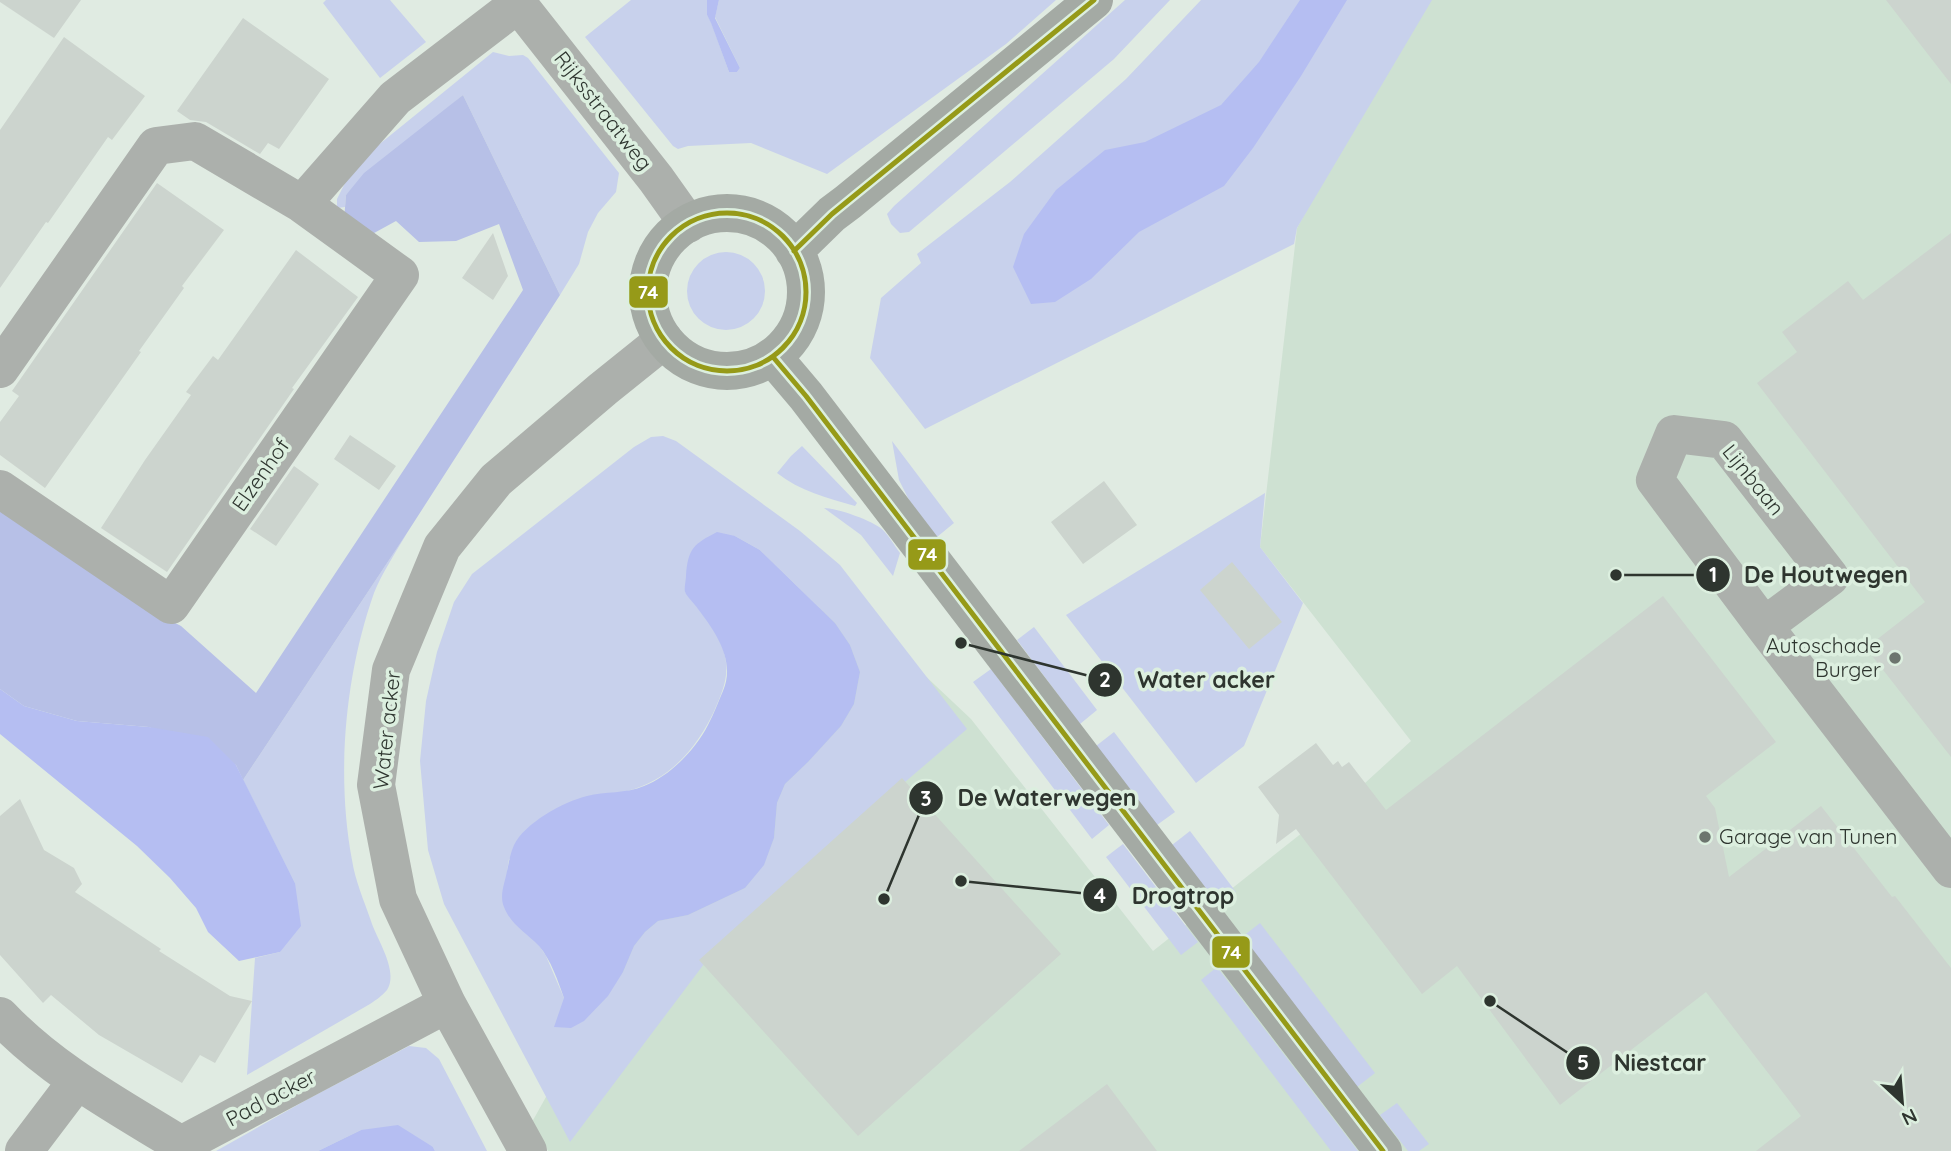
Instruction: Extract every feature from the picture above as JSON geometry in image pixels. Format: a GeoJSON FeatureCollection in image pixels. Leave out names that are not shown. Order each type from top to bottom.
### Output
{"type":"FeatureCollection","features":[{"type":"Feature","properties":{"kind":"main road"},"geometry":{"type":"LineString","coordinates":[[794,251],[832,214],[1094,0]]}},
{"type":"Feature","properties":{"kind":"main road"},"geometry":{"type":"LineString","coordinates":[[721,214],[755,218],[777,232],[794,251],[802,268],[806,288],[804,307],[799,326],[788,343],[773,357],[752,367],[728,372],[703,368],[681,357],[664,340],[655,326],[648,294],[654,261],[674,234],[688,224],[721,214]]}},
{"type":"Feature","properties":{"kind":"main road"},"geometry":{"type":"LineString","coordinates":[[773,357],[806,396],[1383,1151]]}},
{"type":"Feature","properties":{"kind":"street"},"geometry":{"type":"LineString","coordinates":[[302,204],[395,97],[516,2]]}},
{"type":"Feature","properties":{"kind":"street","name":"Rijksstraatweg"},"geometry":{"type":"LineString","coordinates":[[516,2],[656,179],[688,224]]}},
{"type":"Feature","properties":{"kind":"street","name":"Elzenhof"},"geometry":{"type":"LineString","coordinates":[[0,369],[156,146],[195,141],[302,204],[400,275],[171,605],[0,489]]}},
{"type":"Feature","properties":{"kind":"street","name":"Water acker"},"geometry":{"type":"LineString","coordinates":[[528,1151],[447,1004],[398,898],[376,785],[391,670],[442,547],[496,480],[664,340]]}},
{"type":"Feature","properties":{"kind":"street","name":"Lijnbaan"},"geometry":{"type":"LineString","coordinates":[[1765,626],[1830,577],[1724,440],[1674,434],[1655,480],[1765,626],[1951,869]]}},
{"type":"Feature","properties":{"kind":"street","name":"Pad acker"},"geometry":{"type":"LineString","coordinates":[[0,1017],[24,1042],[76,1081],[181,1145],[447,1004]]}},
{"type":"Feature","properties":{"kind":"street"},"geometry":{"type":"LineString","coordinates":[[24,1151],[76,1081]]}},
{"type":"Feature","properties":{"kind":"shaded area"},"geometry":{"type":"Polygon","coordinates":[[[326,0],[390,0],[426,42],[380,78],[323,3],[326,0]]]}},
{"type":"Feature","properties":{"kind":"shaded area"},"geometry":{"type":"Polygon","coordinates":[[[631,0],[707,0],[707,15],[729,72],[737,72],[740,68],[715,17],[719,0],[1056,0],[1006,44],[827,174],[751,143],[688,146],[678,149],[673,146],[585,37],[631,0]]]}},
{"type":"Feature","properties":{"kind":"shaded area"},"geometry":{"type":"Polygon","coordinates":[[[707,0],[719,0],[715,18],[740,68],[737,72],[729,72],[707,15],[707,0]]]}},
{"type":"Feature","properties":{"kind":"shaded area"},"geometry":{"type":"Polygon","coordinates":[[[1125,0],[1170,0],[1114,59],[909,232],[900,233],[891,224],[887,214],[894,206],[1125,0]]]}},
{"type":"Feature","properties":{"kind":"shaded area"},"geometry":{"type":"Polygon","coordinates":[[[1201,0],[1432,0],[1297,228],[1294,244],[925,429],[870,358],[881,298],[921,263],[917,254],[1010,182],[1126,79],[1201,0]]]}},
{"type":"Feature","properties":{"kind":"shaded area"},"geometry":{"type":"Polygon","coordinates":[[[1300,0],[1347,0],[1301,76],[1224,186],[1139,232],[1091,279],[1055,302],[1031,304],[1013,267],[1024,234],[1056,190],[1105,150],[1145,142],[1221,105],[1259,62],[1300,0]]]}},
{"type":"Feature","properties":{"kind":"shaded area"},"geometry":{"type":"Polygon","coordinates":[[[1424,0],[1951,0],[1951,1151],[548,1151],[532,1122],[831,587],[971,719],[1153,951],[1365,783],[1411,741],[1260,547],[1297,228],[1424,0]]]}},
{"type":"Feature","properties":{"kind":"shaded area"},"geometry":{"type":"Polygon","coordinates":[[[493,52],[509,56],[523,55],[528,58],[619,173],[616,192],[598,213],[588,232],[579,264],[560,295],[463,95],[346,195],[345,207],[337,208],[337,199],[349,175],[371,151],[493,52]]]}},
{"type":"Feature","properties":{"kind":"shaded area"},"geometry":{"type":"Polygon","coordinates":[[[463,95],[560,295],[407,533],[243,780],[236,765],[149,727],[77,721],[24,706],[0,689],[0,507],[152,611],[181,626],[256,693],[523,290],[499,224],[456,241],[419,242],[396,221],[365,238],[344,220],[346,195],[364,173],[463,95]]]}},
{"type":"Feature","properties":{"kind":"shaded area"},"geometry":{"type":"Polygon","coordinates":[[[726,252],[741,255],[754,263],[762,276],[765,291],[762,306],[754,319],[741,327],[726,330],[711,327],[698,319],[690,306],[687,291],[690,276],[698,263],[711,255],[726,252]]]}},
{"type":"Feature","properties":{"kind":"shaded area"},"geometry":{"type":"Polygon","coordinates":[[[663,436],[676,441],[800,531],[840,565],[967,729],[704,964],[570,1142],[444,904],[428,850],[420,761],[426,701],[437,652],[454,602],[472,574],[634,447],[651,437],[663,436]],[[735,536],[685,592],[721,642],[726,668],[724,686],[715,709],[691,749],[669,771],[656,779],[627,791],[509,859],[507,872],[564,998],[623,972],[634,946],[658,921],[688,915],[745,888],[764,864],[774,838],[777,803],[785,784],[841,726],[854,704],[860,672],[850,645],[835,623],[760,550],[735,536]]]}},
{"type":"Feature","properties":{"kind":"shaded area"},"geometry":{"type":"Polygon","coordinates":[[[892,441],[954,523],[937,537],[909,500],[899,480],[892,441]]]}},
{"type":"Feature","properties":{"kind":"shaded area"},"geometry":{"type":"Polygon","coordinates":[[[802,446],[857,503],[855,506],[804,489],[777,473],[802,446]]]}},
{"type":"Feature","properties":{"kind":"shaded area"},"geometry":{"type":"Polygon","coordinates":[[[1265,493],[1260,547],[1303,603],[1244,746],[1196,783],[1066,615],[1265,493]]]}},
{"type":"Feature","properties":{"kind":"shaded area"},"geometry":{"type":"Polygon","coordinates":[[[824,508],[855,516],[883,530],[900,553],[893,576],[861,535],[824,508]]]}},
{"type":"Feature","properties":{"kind":"shaded area"},"geometry":{"type":"Polygon","coordinates":[[[717,532],[735,536],[760,550],[835,623],[850,645],[860,672],[854,704],[841,726],[785,784],[777,803],[774,838],[764,865],[745,888],[688,915],[658,921],[634,946],[623,972],[608,996],[584,1021],[571,1028],[554,1027],[564,998],[557,978],[539,946],[511,919],[502,898],[514,845],[536,821],[556,808],[587,796],[637,789],[663,776],[681,761],[703,734],[723,691],[727,669],[717,637],[686,594],[685,586],[691,553],[698,544],[717,532]]]}},
{"type":"Feature","properties":{"kind":"shaded area"},"geometry":{"type":"Polygon","coordinates":[[[407,533],[377,585],[364,625],[350,691],[344,760],[347,827],[353,868],[389,965],[390,982],[387,990],[370,1004],[247,1075],[255,958],[280,952],[295,883],[243,780],[407,533]]]}},
{"type":"Feature","properties":{"kind":"shaded area"},"geometry":{"type":"Polygon","coordinates":[[[1034,627],[1097,710],[1080,724],[1017,640],[1034,627]]]}},
{"type":"Feature","properties":{"kind":"shaded area"},"geometry":{"type":"Polygon","coordinates":[[[991,669],[1109,825],[1092,839],[973,682],[991,669]]]}},
{"type":"Feature","properties":{"kind":"shaded area"},"geometry":{"type":"Polygon","coordinates":[[[0,689],[24,706],[77,721],[149,727],[208,737],[236,765],[295,883],[301,926],[280,952],[239,961],[208,932],[196,908],[137,846],[0,734],[0,689]]]}},
{"type":"Feature","properties":{"kind":"shaded area"},"geometry":{"type":"Polygon","coordinates":[[[1114,732],[1175,812],[1157,825],[1096,746],[1114,732]]]}},
{"type":"Feature","properties":{"kind":"shaded area"},"geometry":{"type":"Polygon","coordinates":[[[1190,831],[1236,892],[1218,905],[1172,845],[1190,831]]]}},
{"type":"Feature","properties":{"kind":"shaded area"},"geometry":{"type":"Polygon","coordinates":[[[1123,844],[1198,942],[1181,955],[1106,857],[1123,844]]]}},
{"type":"Feature","properties":{"kind":"shaded area"},"geometry":{"type":"Polygon","coordinates":[[[1260,923],[1375,1073],[1357,1087],[1242,937],[1260,923]]]}},
{"type":"Feature","properties":{"kind":"shaded area"},"geometry":{"type":"Polygon","coordinates":[[[1217,967],[1358,1151],[1331,1151],[1201,980],[1217,967]]]}},
{"type":"Feature","properties":{"kind":"shaded area"},"geometry":{"type":"Polygon","coordinates":[[[409,1046],[426,1048],[439,1059],[487,1151],[435,1151],[433,1147],[361,1130],[318,1151],[216,1151],[308,1099],[409,1046]]]}},
{"type":"Feature","properties":{"kind":"shaded area"},"geometry":{"type":"Polygon","coordinates":[[[1397,1103],[1429,1144],[1419,1151],[1408,1151],[1380,1115],[1397,1103]]]}},
{"type":"Feature","properties":{"kind":"shaded area"},"geometry":{"type":"Polygon","coordinates":[[[398,1125],[433,1147],[435,1151],[318,1151],[361,1130],[398,1125]]]}},
{"type":"Feature","properties":{"kind":"building"},"geometry":{"type":"Polygon","coordinates":[[[0,0],[81,0],[54,38],[0,0]]]}},
{"type":"Feature","properties":{"kind":"building"},"geometry":{"type":"Polygon","coordinates":[[[1886,0],[1951,0],[1951,84],[1920,44],[1886,0]]]}},
{"type":"Feature","properties":{"kind":"building"},"geometry":{"type":"Polygon","coordinates":[[[243,18],[329,79],[279,149],[268,143],[260,154],[206,122],[190,120],[177,111],[243,18]]]}},
{"type":"Feature","properties":{"kind":"building"},"geometry":{"type":"Polygon","coordinates":[[[64,37],[145,96],[112,140],[108,137],[0,288],[0,130],[64,37]]]}},
{"type":"Feature","properties":{"kind":"building"},"geometry":{"type":"Polygon","coordinates":[[[157,183],[224,230],[182,286],[184,288],[139,351],[141,352],[45,488],[0,455],[0,422],[19,396],[12,391],[157,183]]]}},
{"type":"Feature","properties":{"kind":"building"},"geometry":{"type":"Polygon","coordinates":[[[493,233],[508,276],[493,300],[462,278],[493,233]]]}},
{"type":"Feature","properties":{"kind":"building"},"geometry":{"type":"Polygon","coordinates":[[[1951,233],[1951,757],[1866,648],[1925,602],[1757,383],[1797,352],[1782,332],[1848,281],[1863,300],[1951,233]]]}},
{"type":"Feature","properties":{"kind":"building"},"geometry":{"type":"Polygon","coordinates":[[[296,250],[358,297],[292,388],[294,389],[167,572],[101,528],[191,395],[186,392],[213,356],[218,360],[296,250]]]}},
{"type":"Feature","properties":{"kind":"building"},"geometry":{"type":"Polygon","coordinates":[[[350,435],[396,466],[379,490],[334,459],[350,435]]]}},
{"type":"Feature","properties":{"kind":"building"},"geometry":{"type":"Polygon","coordinates":[[[294,466],[319,484],[276,546],[250,529],[294,466]]]}},
{"type":"Feature","properties":{"kind":"building"},"geometry":{"type":"Polygon","coordinates":[[[1104,481],[1137,525],[1083,564],[1051,522],[1104,481]]]}},
{"type":"Feature","properties":{"kind":"building"},"geometry":{"type":"Polygon","coordinates":[[[1232,562],[1282,622],[1249,649],[1200,590],[1232,562]]]}},
{"type":"Feature","properties":{"kind":"building"},"geometry":{"type":"Polygon","coordinates":[[[1663,596],[1776,742],[1706,796],[1715,808],[1729,877],[1821,806],[1951,968],[1951,1151],[1756,1151],[1801,1116],[1706,992],[1560,1105],[1457,966],[1422,994],[1296,829],[1276,844],[1279,815],[1258,787],[1316,743],[1333,765],[1338,761],[1342,767],[1349,762],[1386,810],[1663,596]]]}},
{"type":"Feature","properties":{"kind":"building"},"geometry":{"type":"Polygon","coordinates":[[[902,778],[1061,954],[858,1136],[699,960],[902,778]]]}},
{"type":"Feature","properties":{"kind":"building"},"geometry":{"type":"Polygon","coordinates":[[[20,799],[44,850],[74,868],[82,884],[75,892],[161,949],[159,951],[230,996],[252,1001],[215,1063],[200,1055],[182,1083],[99,1035],[51,995],[43,1003],[0,955],[0,816],[20,799]]]}},
{"type":"Feature","properties":{"kind":"building"},"geometry":{"type":"Polygon","coordinates":[[[1107,1084],[1157,1151],[1019,1151],[1107,1084]]]}},
{"type":"Feature","properties":{"kind":"transit line","name":"74"},"geometry":{"type":"LineString","coordinates":[[794,251],[832,214],[1094,0]]}},
{"type":"Feature","properties":{"kind":"transit line","name":"74"},"geometry":{"type":"LineString","coordinates":[[727,213],[757,219],[783,236],[800,262],[806,292],[800,322],[783,348],[757,365],[727,371],[697,365],[671,348],[654,322],[648,292],[654,262],[671,236],[697,219],[727,213]]}},
{"type":"Feature","properties":{"kind":"transit line","name":"74"},"geometry":{"type":"LineString","coordinates":[[773,357],[806,396],[1383,1151]]}},
{"type":"Feature","properties":{"kind":"place","name":"De Houtwegen"},"geometry":{"type":"Point","coordinates":[1616,575]}},
{"type":"Feature","properties":{"kind":"place","name":"Water acker"},"geometry":{"type":"Point","coordinates":[961,643]}},
{"type":"Feature","properties":{"kind":"place","name":"Autoschade Burger"},"geometry":{"type":"Point","coordinates":[1895,658]}},
{"type":"Feature","properties":{"kind":"place","name":"Garage van Tunen"},"geometry":{"type":"Point","coordinates":[1705,837]}},
{"type":"Feature","properties":{"kind":"place","name":"Drogtrop"},"geometry":{"type":"Point","coordinates":[961,881]}},
{"type":"Feature","properties":{"kind":"place","name":"De Waterwegen"},"geometry":{"type":"Point","coordinates":[884,899]}},
{"type":"Feature","properties":{"kind":"place","name":"Niestcar"},"geometry":{"type":"Point","coordinates":[1490,1001]}}]}
